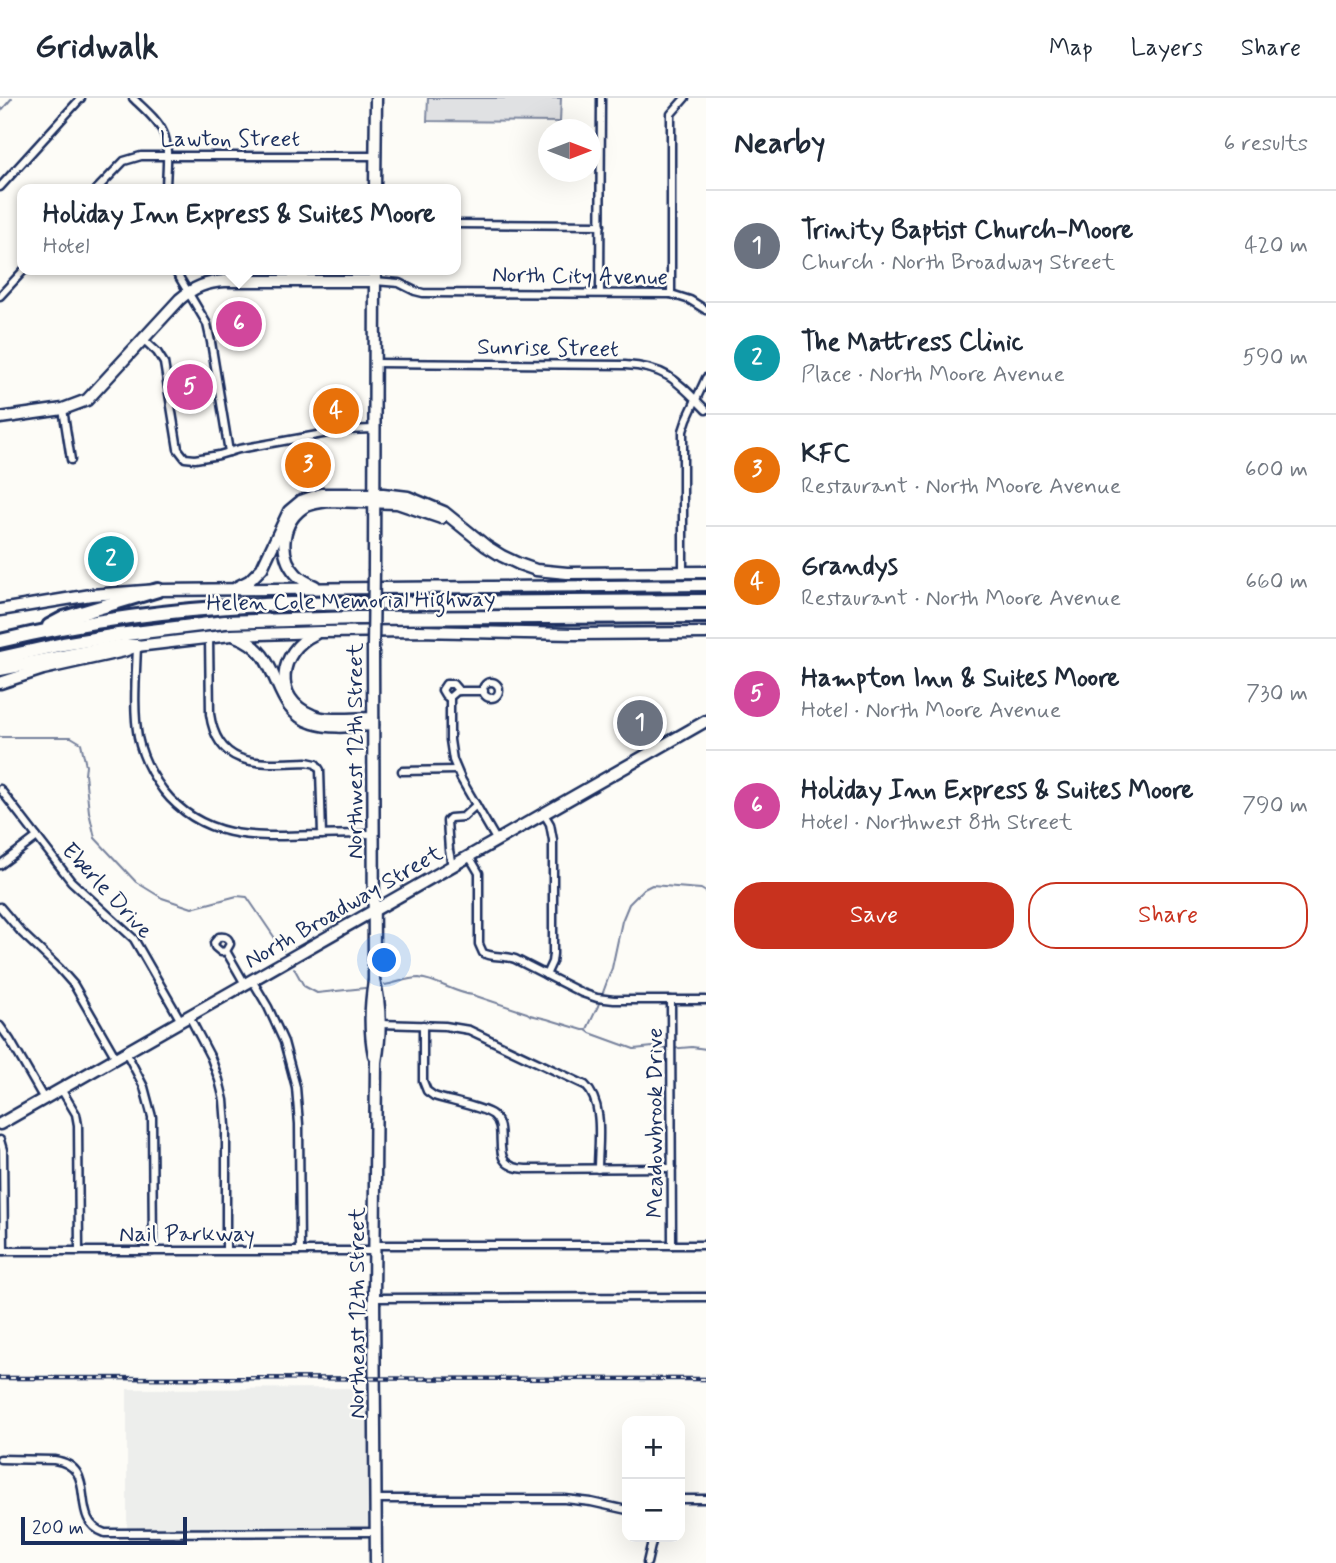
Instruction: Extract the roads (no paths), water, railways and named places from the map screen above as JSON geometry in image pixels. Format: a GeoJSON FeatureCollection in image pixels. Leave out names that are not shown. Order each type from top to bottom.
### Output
{"type":"FeatureCollection","features":[{"type":"Feature","properties":{"kind":"highway"},"geometry":{"type":"LineString","coordinates":[[37,632],[64,618],[158,590]]}},
{"type":"Feature","properties":{"kind":"highway","name":"Helen Cole Memorial Highway"},"geometry":{"type":"LineString","coordinates":[[0,641],[121,618],[223,606],[706,601]]}},
{"type":"Feature","properties":{"kind":"highway","name":"Helen Cole Memorial Highway"},"geometry":{"type":"LineString","coordinates":[[0,658],[118,635],[225,622],[357,618],[706,616]]}},
{"type":"Feature","properties":{"kind":"highway"},"geometry":{"type":"LineString","coordinates":[[0,669],[103,649],[137,646]]}},
{"type":"Feature","properties":{"kind":"main road"},"geometry":{"type":"LineString","coordinates":[[375,184],[376,98]]}},
{"type":"Feature","properties":{"kind":"main road","name":"Northwest 12th Street"},"geometry":{"type":"LineString","coordinates":[[374,981],[375,275]]}},
{"type":"Feature","properties":{"kind":"main road","name":"North City Avenue"},"geometry":{"type":"LineString","coordinates":[[0,418],[63,409],[82,403],[93,395],[188,292],[198,286],[215,281],[374,281]]}},
{"type":"Feature","properties":{"kind":"main road"},"geometry":{"type":"LineString","coordinates":[[234,589],[249,581],[262,568],[285,517],[301,501],[321,494],[373,498]]}},
{"type":"Feature","properties":{"kind":"main road"},"geometry":{"type":"LineString","coordinates":[[319,588],[300,578],[289,565],[285,555],[284,542],[289,524],[298,512],[311,504],[328,501],[396,495],[444,512],[486,546],[536,570],[567,573],[706,572]]}},
{"type":"Feature","properties":{"kind":"main road"},"geometry":{"type":"LineString","coordinates":[[0,610],[91,595],[158,590],[706,585]]}},
{"type":"Feature","properties":{"kind":"main road"},"geometry":{"type":"LineString","coordinates":[[0,683],[44,674],[137,646],[231,635],[416,631],[706,633]]}},
{"type":"Feature","properties":{"kind":"main road"},"geometry":{"type":"LineString","coordinates":[[320,632],[301,642],[290,655],[285,675],[290,697],[299,708],[318,717],[373,722]]}},
{"type":"Feature","properties":{"kind":"main road"},"geometry":{"type":"LineString","coordinates":[[231,635],[245,640],[260,651],[268,662],[286,703],[301,718],[320,725],[373,722]]}},
{"type":"Feature","properties":{"kind":"main road","name":"North Broadway Street"},"geometry":{"type":"LineString","coordinates":[[0,1124],[706,722]]}},
{"type":"Feature","properties":{"kind":"main road","name":"Northeast 12th Street"},"geometry":{"type":"LineString","coordinates":[[374,981],[370,1001],[380,1040],[376,1062],[374,1248],[376,1563]]}},
{"type":"Feature","properties":{"kind":"street"},"geometry":{"type":"LineString","coordinates":[[0,187],[81,98]]}},
{"type":"Feature","properties":{"kind":"street"},"geometry":{"type":"LineString","coordinates":[[600,293],[601,98]]}},
{"type":"Feature","properties":{"kind":"street"},"geometry":{"type":"LineString","coordinates":[[671,295],[671,114],[685,98]]}},
{"type":"Feature","properties":{"kind":"street"},"geometry":{"type":"LineString","coordinates":[[135,99],[163,130],[166,140],[166,184]]}},
{"type":"Feature","properties":{"kind":"street","name":"Lawton Street"},"geometry":{"type":"LineString","coordinates":[[102,184],[124,161],[141,156],[375,156]]}},
{"type":"Feature","properties":{"kind":"street"},"geometry":{"type":"LineString","coordinates":[[461,224],[601,225]]}},
{"type":"Feature","properties":{"kind":"street"},"geometry":{"type":"LineString","coordinates":[[0,296],[19,275]]}},
{"type":"Feature","properties":{"kind":"street"},"geometry":{"type":"LineString","coordinates":[[178,275],[203,315],[209,333],[229,452]]}},
{"type":"Feature","properties":{"kind":"street","name":"North City Avenue"},"geometry":{"type":"LineString","coordinates":[[374,281],[399,283],[423,293],[671,295],[690,300],[706,310]]}},
{"type":"Feature","properties":{"kind":"street"},"geometry":{"type":"LineString","coordinates":[[143,340],[157,352],[164,363],[178,449],[182,456],[195,458],[345,430],[374,429]]}},
{"type":"Feature","properties":{"kind":"street","name":"Sunrise Street"},"geometry":{"type":"LineString","coordinates":[[374,363],[646,366],[675,380],[706,410]]}},
{"type":"Feature","properties":{"kind":"street"},"geometry":{"type":"LineString","coordinates":[[683,572],[683,431],[706,378]]}},
{"type":"Feature","properties":{"kind":"street"},"geometry":{"type":"LineString","coordinates":[[63,409],[71,460]]}},
{"type":"Feature","properties":{"kind":"street"},"geometry":{"type":"LineString","coordinates":[[209,637],[210,714],[217,739],[228,751],[247,761],[316,764],[320,770],[321,835]]}},
{"type":"Feature","properties":{"kind":"street"},"geometry":{"type":"LineString","coordinates":[[137,646],[136,710],[140,743],[153,775],[173,801],[188,813],[213,828],[246,835],[274,837],[373,834]]}},
{"type":"Feature","properties":{"kind":"street"},"geometry":{"type":"LineString","coordinates":[[449,698],[442,690],[446,684],[453,684],[459,691]]}},
{"type":"Feature","properties":{"kind":"street"},"geometry":{"type":"LineString","coordinates":[[484,691],[453,692],[449,698],[450,740],[456,770],[497,841]]}},
{"type":"Feature","properties":{"kind":"street"},"geometry":{"type":"LineString","coordinates":[[401,771],[456,770]]}},
{"type":"Feature","properties":{"kind":"street","name":"Eberle Drive"},"geometry":{"type":"LineString","coordinates":[[0,789],[71,881],[134,939],[211,1058],[219,1080],[226,1126],[226,1250]]}},
{"type":"Feature","properties":{"kind":"street"},"geometry":{"type":"LineString","coordinates":[[452,866],[447,821],[450,818],[463,817],[476,806]]}},
{"type":"Feature","properties":{"kind":"street"},"geometry":{"type":"LineString","coordinates":[[544,814],[552,830],[553,840],[553,954],[546,975]]}},
{"type":"Feature","properties":{"kind":"street"},"geometry":{"type":"LineString","coordinates":[[0,865],[37,836]]}},
{"type":"Feature","properties":{"kind":"street"},"geometry":{"type":"LineString","coordinates":[[469,856],[479,873],[481,951],[488,955],[507,956],[597,998],[706,1000]]}},
{"type":"Feature","properties":{"kind":"street"},"geometry":{"type":"LineString","coordinates":[[0,907],[22,933],[69,979],[116,1058]]}},
{"type":"Feature","properties":{"kind":"street"},"geometry":{"type":"LineString","coordinates":[[226,951],[268,1007],[284,1042],[296,1087],[300,1251]]}},
{"type":"Feature","properties":{"kind":"street","name":"Meadowbrook Drive"},"geometry":{"type":"LineString","coordinates":[[671,1000],[671,1245]]}},
{"type":"Feature","properties":{"kind":"street"},"geometry":{"type":"LineString","coordinates":[[423,1025],[423,1081],[427,1091],[434,1096],[492,1114],[499,1125],[501,1151],[507,1163],[518,1169],[672,1168]]}},
{"type":"Feature","properties":{"kind":"street"},"geometry":{"type":"LineString","coordinates":[[375,1026],[423,1025],[475,1031],[585,1086],[595,1097],[598,1111],[598,1169]]}},
{"type":"Feature","properties":{"kind":"street"},"geometry":{"type":"LineString","coordinates":[[0,1026],[44,1099]]}},
{"type":"Feature","properties":{"kind":"street"},"geometry":{"type":"LineString","coordinates":[[125,1052],[144,1087],[152,1117],[153,1251]]}},
{"type":"Feature","properties":{"kind":"street"},"geometry":{"type":"LineString","coordinates":[[61,1089],[76,1114],[78,1125],[79,1251]]}},
{"type":"Feature","properties":{"kind":"street"},"geometry":{"type":"LineString","coordinates":[[0,1140],[3,1150],[2,1251]]}},
{"type":"Feature","properties":{"kind":"street","name":"Nail Parkway"},"geometry":{"type":"LineString","coordinates":[[2,1251],[300,1251],[706,1245]]}},
{"type":"Feature","properties":{"kind":"street"},"geometry":{"type":"LineString","coordinates":[[374,1298],[706,1297]]}},
{"type":"Feature","properties":{"kind":"street"},"geometry":{"type":"LineString","coordinates":[[0,1459],[54,1460],[72,1466],[81,1478],[86,1515],[95,1528],[105,1533],[376,1532]]}},
{"type":"Feature","properties":{"kind":"street"},"geometry":{"type":"LineString","coordinates":[[376,1499],[565,1499],[622,1509]]}},
{"type":"Feature","properties":{"kind":"street"},"geometry":{"type":"LineString","coordinates":[[685,1499],[706,1499]]}},
{"type":"Feature","properties":{"kind":"street"},"geometry":{"type":"LineString","coordinates":[[647,1563],[652,1542]]}},
{"type":"Feature","properties":{"kind":"waterway"},"geometry":{"type":"LineString","coordinates":[[0,112],[12,98]]}},
{"type":"Feature","properties":{"kind":"waterway"},"geometry":{"type":"LineString","coordinates":[[0,737],[71,737],[81,743],[86,766],[89,812],[95,838],[136,882],[162,898],[192,908],[237,896],[247,897],[283,950]]}},
{"type":"Feature","properties":{"kind":"waterway"},"geometry":{"type":"LineString","coordinates":[[587,1029],[612,968],[622,921],[629,904],[652,885],[701,889],[706,892]]}},
{"type":"Feature","properties":{"kind":"waterway"},"geometry":{"type":"LineString","coordinates":[[294,968],[304,986],[317,993],[365,988]]}},
{"type":"Feature","properties":{"kind":"waterway"},"geometry":{"type":"LineString","coordinates":[[385,985],[411,979],[426,979],[530,1015],[586,1030],[634,1049],[706,1049]]}},
{"type":"Feature","properties":{"kind":"railway"},"geometry":{"type":"LineString","coordinates":[[0,1378],[706,1379]]}},
{"type":"Feature","properties":{"kind":"place","name":"Holiday Inn Express & Suites Moore"},"geometry":{"type":"Point","coordinates":[239,324]}},
{"type":"Feature","properties":{"kind":"place","name":"Hampton Inn & Suites Moore"},"geometry":{"type":"Point","coordinates":[190,387]}},
{"type":"Feature","properties":{"kind":"place","name":"Grandys"},"geometry":{"type":"Point","coordinates":[336,411]}},
{"type":"Feature","properties":{"kind":"place","name":"KFC"},"geometry":{"type":"Point","coordinates":[308,465]}},
{"type":"Feature","properties":{"kind":"place","name":"The Mattress Clinic"},"geometry":{"type":"Point","coordinates":[111,559]}},
{"type":"Feature","properties":{"kind":"place","name":"Trinity Baptist Church-Moore"},"geometry":{"type":"Point","coordinates":[640,723]}}]}
